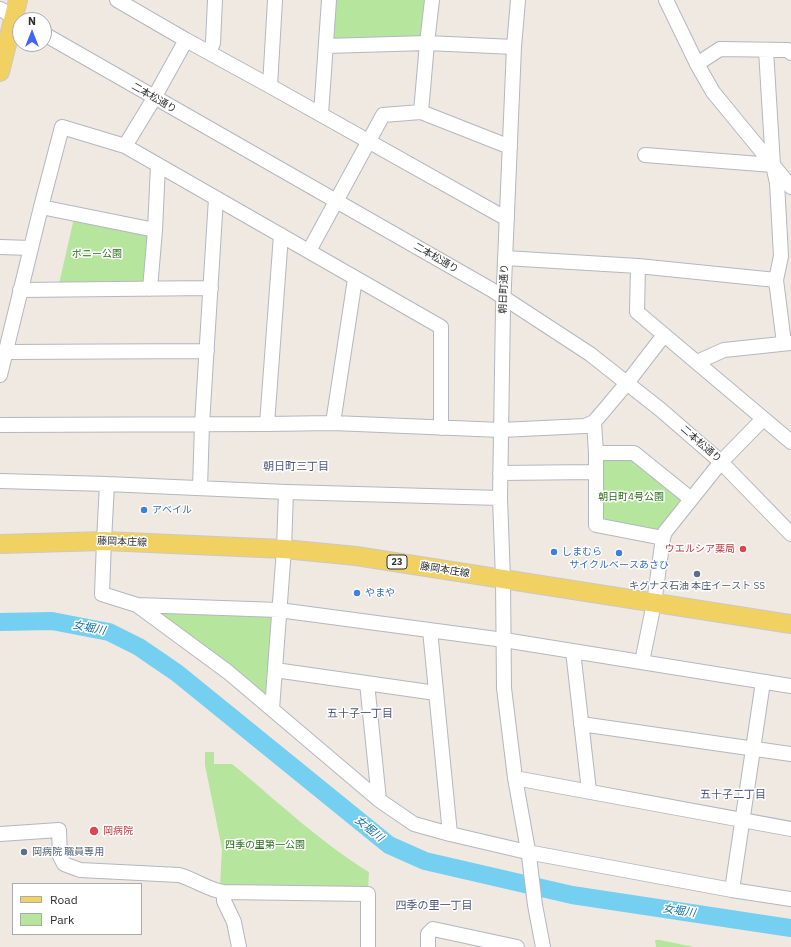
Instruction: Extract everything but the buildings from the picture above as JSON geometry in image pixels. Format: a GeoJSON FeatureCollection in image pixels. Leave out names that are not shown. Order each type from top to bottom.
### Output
{"type":"FeatureCollection","features":[{"type":"Feature","properties":{"kind":"main road"},"geometry":{"type":"LineString","coordinates":[[0,72],[13,11]]}},
{"type":"Feature","properties":{"kind":"main road","name":"藤岡本庄線"},"geometry":{"type":"LineString","coordinates":[[0,544],[104,541],[284,549],[356,556],[791,624]]}},
{"type":"Feature","properties":{"kind":"street"},"geometry":{"type":"LineString","coordinates":[[117,0],[507,219]]}},
{"type":"Feature","properties":{"kind":"street"},"geometry":{"type":"LineString","coordinates":[[209,52],[213,43],[215,0]]}},
{"type":"Feature","properties":{"kind":"street"},"geometry":{"type":"LineString","coordinates":[[270,86],[275,0]]}},
{"type":"Feature","properties":{"kind":"street"},"geometry":{"type":"LineString","coordinates":[[321,114],[328,0]]}},
{"type":"Feature","properties":{"kind":"street"},"geometry":{"type":"LineString","coordinates":[[421,112],[432,0]]}},
{"type":"Feature","properties":{"kind":"street","name":"朝日町通り"},"geometry":{"type":"LineString","coordinates":[[518,0],[514,47],[505,258],[500,473],[504,688],[515,778],[543,947]]}},
{"type":"Feature","properties":{"kind":"street"},"geometry":{"type":"LineString","coordinates":[[666,0],[697,64],[713,92],[791,187]]}},
{"type":"Feature","properties":{"kind":"street","name":"二本松通り"},"geometry":{"type":"LineString","coordinates":[[52,39],[504,297],[590,354],[661,410],[721,462],[791,534]]}},
{"type":"Feature","properties":{"kind":"street"},"geometry":{"type":"LineString","coordinates":[[126,146],[186,40]]}},
{"type":"Feature","properties":{"kind":"street"},"geometry":{"type":"LineString","coordinates":[[326,46],[427,43],[514,47]]}},
{"type":"Feature","properties":{"kind":"street"},"geometry":{"type":"LineString","coordinates":[[697,64],[720,49],[790,50]]}},
{"type":"Feature","properties":{"kind":"street"},"geometry":{"type":"LineString","coordinates":[[697,362],[724,350],[787,343],[776,280],[781,256],[777,183],[773,165],[766,50]]}},
{"type":"Feature","properties":{"kind":"street"},"geometry":{"type":"LineString","coordinates":[[309,251],[368,140],[383,115],[421,112],[510,147]]}},
{"type":"Feature","properties":{"kind":"street"},"geometry":{"type":"LineString","coordinates":[[0,375],[20,290],[62,127],[126,146],[355,279],[441,327],[441,428]]}},
{"type":"Feature","properties":{"kind":"street"},"geometry":{"type":"LineString","coordinates":[[645,155],[773,165]]}},
{"type":"Feature","properties":{"kind":"street"},"geometry":{"type":"LineString","coordinates":[[150,289],[158,165]]}},
{"type":"Feature","properties":{"kind":"street"},"geometry":{"type":"LineString","coordinates":[[200,488],[202,424],[216,198]]}},
{"type":"Feature","properties":{"kind":"street"},"geometry":{"type":"LineString","coordinates":[[41,207],[155,230]]}},
{"type":"Feature","properties":{"kind":"street"},"geometry":{"type":"LineString","coordinates":[[267,424],[281,235]]}},
{"type":"Feature","properties":{"kind":"street"},"geometry":{"type":"LineString","coordinates":[[0,247],[31,248]]}},
{"type":"Feature","properties":{"kind":"street"},"geometry":{"type":"LineString","coordinates":[[505,258],[638,266],[776,280]]}},
{"type":"Feature","properties":{"kind":"street"},"geometry":{"type":"LineString","coordinates":[[638,266],[637,312],[791,442]]}},
{"type":"Feature","properties":{"kind":"street"},"geometry":{"type":"LineString","coordinates":[[334,423],[355,279]]}},
{"type":"Feature","properties":{"kind":"street"},"geometry":{"type":"LineString","coordinates":[[20,290],[211,288]]}},
{"type":"Feature","properties":{"kind":"street"},"geometry":{"type":"LineString","coordinates":[[0,425],[334,423],[501,430],[585,426],[594,422],[628,383],[664,335]]}},
{"type":"Feature","properties":{"kind":"street"},"geometry":{"type":"LineString","coordinates":[[6,352],[207,351]]}},
{"type":"Feature","properties":{"kind":"street"},"geometry":{"type":"LineString","coordinates":[[642,662],[654,603],[665,532],[721,462],[763,419]]}},
{"type":"Feature","properties":{"kind":"street"},"geometry":{"type":"LineString","coordinates":[[594,422],[596,453],[596,525],[663,538]]}},
{"type":"Feature","properties":{"kind":"street"},"geometry":{"type":"LineString","coordinates":[[596,453],[634,453],[691,499]]}},
{"type":"Feature","properties":{"kind":"street"},"geometry":{"type":"LineString","coordinates":[[500,473],[596,472]]}},
{"type":"Feature","properties":{"kind":"street"},"geometry":{"type":"LineString","coordinates":[[0,481],[286,492],[500,498]]}},
{"type":"Feature","properties":{"kind":"street"},"geometry":{"type":"LineString","coordinates":[[107,484],[102,594],[136,605],[279,610],[504,640],[791,686]]}},
{"type":"Feature","properties":{"kind":"street"},"geometry":{"type":"LineString","coordinates":[[272,709],[284,549],[286,492]]}},
{"type":"Feature","properties":{"kind":"street"},"geometry":{"type":"LineString","coordinates":[[136,605],[228,672],[379,800],[414,824],[528,854],[791,899]]}},
{"type":"Feature","properties":{"kind":"street"},"geometry":{"type":"LineString","coordinates":[[430,630],[450,834]]}},
{"type":"Feature","properties":{"kind":"street"},"geometry":{"type":"LineString","coordinates":[[573,651],[589,791]]}},
{"type":"Feature","properties":{"kind":"street"},"geometry":{"type":"LineString","coordinates":[[275,670],[436,692]]}},
{"type":"Feature","properties":{"kind":"street"},"geometry":{"type":"LineString","coordinates":[[732,890],[763,682]]}},
{"type":"Feature","properties":{"kind":"street"},"geometry":{"type":"LineString","coordinates":[[367,683],[379,800]]}},
{"type":"Feature","properties":{"kind":"street"},"geometry":{"type":"LineString","coordinates":[[581,724],[791,754]]}},
{"type":"Feature","properties":{"kind":"street"},"geometry":{"type":"LineString","coordinates":[[515,778],[791,829]]}},
{"type":"Feature","properties":{"kind":"street"},"geometry":{"type":"LineString","coordinates":[[0,834],[59,830],[60,856],[64,864],[80,870],[180,875],[221,892],[368,894],[368,947]]}},
{"type":"Feature","properties":{"kind":"street"},"geometry":{"type":"LineString","coordinates":[[221,892],[224,902],[234,922],[239,947]]}},
{"type":"Feature","properties":{"kind":"street"},"geometry":{"type":"LineString","coordinates":[[428,947],[428,934],[433,929],[488,944],[517,947]]}},
{"type":"Feature","properties":{"kind":"green space"},"geometry":{"type":"Polygon","coordinates":[[[334,0],[428,0],[424,34],[420,38],[331,40],[334,0]]]}},
{"type":"Feature","properties":{"kind":"green space","name":"ポニー公園"},"geometry":{"type":"Polygon","coordinates":[[[74,218],[149,235],[145,283],[59,284],[74,218]]]}},
{"type":"Feature","properties":{"kind":"green space","name":"朝日町4号公園"},"geometry":{"type":"Polygon","coordinates":[[[632,458],[682,498],[682,503],[662,531],[600,520],[600,462],[605,459],[632,458]]]}},
{"type":"Feature","properties":{"kind":"green space"},"geometry":{"type":"Polygon","coordinates":[[[160,609],[272,616],[270,692],[265,697],[159,615],[160,609]]]}},
{"type":"Feature","properties":{"kind":"green space","name":"四季の里第一公園"},"geometry":{"type":"Polygon","coordinates":[[[205,752],[214,752],[214,764],[232,764],[316,835],[351,861],[369,872],[368,890],[220,886],[222,849],[205,765],[205,752]]]}},
{"type":"Feature","properties":{"kind":"green space"},"geometry":{"type":"Polygon","coordinates":[[[655,940],[660,940],[694,947],[656,947],[655,940]]]}},
{"type":"Feature","properties":{"kind":"waterway","name":"女堀川"},"geometry":{"type":"LineString","coordinates":[[0,622],[52,621],[109,632],[139,647],[177,673],[389,845],[425,861],[572,895],[791,928]]}},
{"type":"Feature","properties":{"kind":"place","name":"アベイル"},"geometry":{"type":"Point","coordinates":[144,510]}},
{"type":"Feature","properties":{"kind":"place","name":"ウエルシア薬局"},"geometry":{"type":"Point","coordinates":[743,549]}},
{"type":"Feature","properties":{"kind":"place","name":"しまむら"},"geometry":{"type":"Point","coordinates":[554,552]}},
{"type":"Feature","properties":{"kind":"place","name":"サイクルベースあさひ"},"geometry":{"type":"Point","coordinates":[619,553]}},
{"type":"Feature","properties":{"kind":"place","name":"キグナス石油 本庄イースト SS"},"geometry":{"type":"Point","coordinates":[697,574]}},
{"type":"Feature","properties":{"kind":"place","name":"やまや"},"geometry":{"type":"Point","coordinates":[357,593]}},
{"type":"Feature","properties":{"kind":"place","name":"岡病院"},"geometry":{"type":"Point","coordinates":[94,831]}},
{"type":"Feature","properties":{"kind":"place","name":"岡病院 職員専用"},"geometry":{"type":"Point","coordinates":[24,852]}},
{"type":"Feature","properties":{"kind":"district","name":"朝日町三丁目"},"geometry":{"type":"Point","coordinates":[296,467]}},
{"type":"Feature","properties":{"kind":"district","name":"五十子一丁目"},"geometry":{"type":"Point","coordinates":[360,714]}},
{"type":"Feature","properties":{"kind":"district","name":"五十子二丁目"},"geometry":{"type":"Point","coordinates":[733,795]}},
{"type":"Feature","properties":{"kind":"district","name":"四季の里一丁目"},"geometry":{"type":"Point","coordinates":[434,906]}}]}
